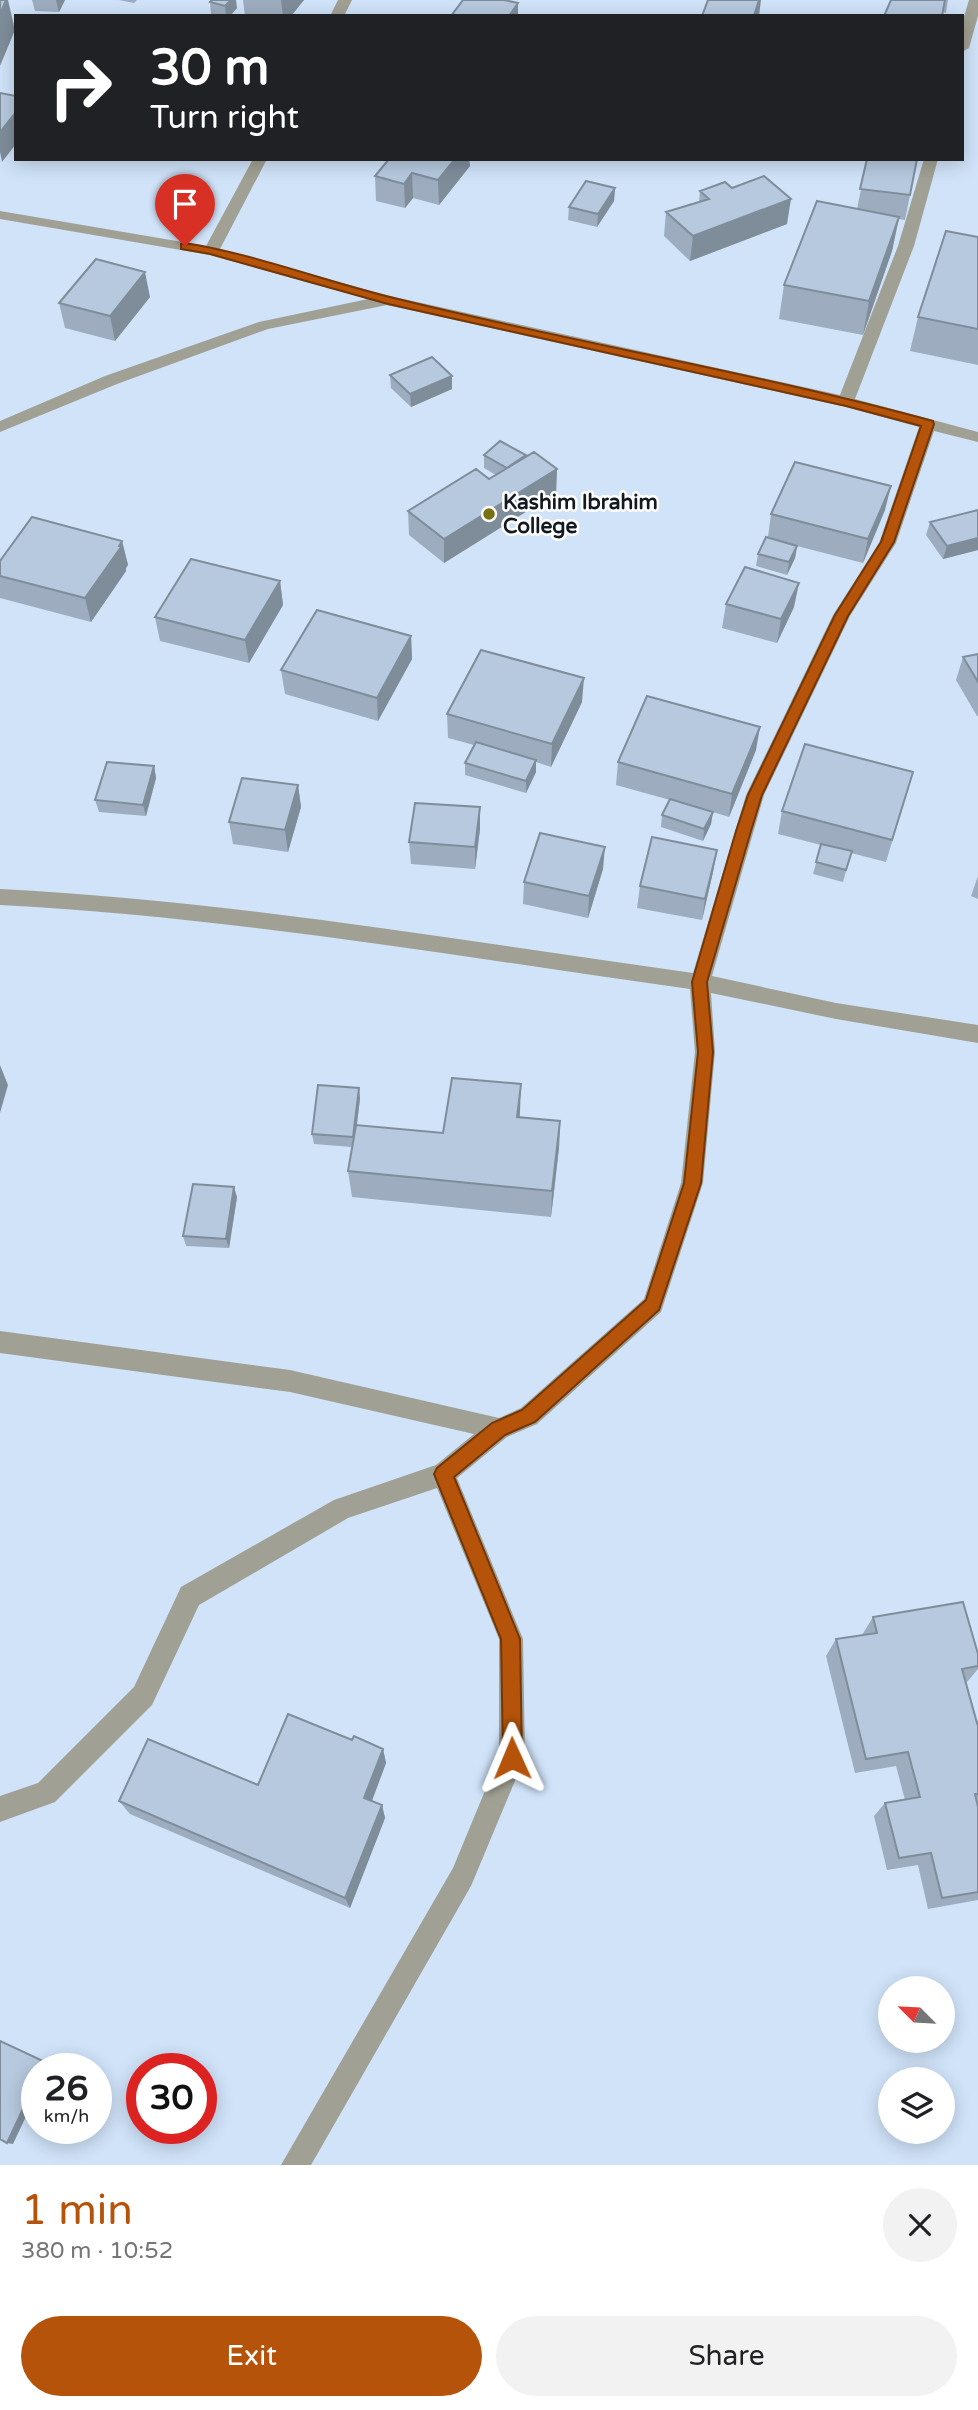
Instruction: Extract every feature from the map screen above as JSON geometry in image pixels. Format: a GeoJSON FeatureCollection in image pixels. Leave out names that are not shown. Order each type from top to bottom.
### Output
{"type":"FeatureCollection","features":[{"type":"Feature","properties":{"kind":"street"},"geometry":{"type":"LineString","coordinates":[[964,41],[976,0]]}},
{"type":"Feature","properties":{"kind":"street"},"geometry":{"type":"LineString","coordinates":[[211,250],[259,161]]}},
{"type":"Feature","properties":{"kind":"street"},"geometry":{"type":"LineString","coordinates":[[846,402],[905,246],[930,161]]}},
{"type":"Feature","properties":{"kind":"street"},"geometry":{"type":"LineString","coordinates":[[0,215],[211,250],[388,300],[846,402],[978,437]]}},
{"type":"Feature","properties":{"kind":"street"},"geometry":{"type":"LineString","coordinates":[[0,427],[111,380],[265,325],[388,300]]}},
{"type":"Feature","properties":{"kind":"street"},"geometry":{"type":"LineString","coordinates":[[0,1810],[47,1793],[143,1696],[190,1596],[342,1508],[443,1474],[499,1429],[529,1416],[653,1305],[692,1183],[705,1052],[700,982],[755,795],[842,615],[887,542],[928,424]]}},
{"type":"Feature","properties":{"kind":"street"},"geometry":{"type":"LineString","coordinates":[[0,897],[94,902],[372,936],[700,982],[836,1011],[978,1034]]}},
{"type":"Feature","properties":{"kind":"street"},"geometry":{"type":"LineString","coordinates":[[0,1342],[290,1381],[499,1429]]}},
{"type":"Feature","properties":{"kind":"street"},"geometry":{"type":"LineString","coordinates":[[295,2165],[462,1877],[512,1758],[511,1639],[443,1474]]}},
{"type":"Feature","properties":{"kind":"building"},"geometry":{"type":"Polygon","coordinates":[[[0,0],[6,0],[0,14],[0,0]]]}},
{"type":"Feature","properties":{"kind":"building"},"geometry":{"type":"Polygon","coordinates":[[[231,0],[225,6],[210,2],[231,0]]]}},
{"type":"Feature","properties":{"kind":"building"},"geometry":{"type":"Polygon","coordinates":[[[463,0],[504,0],[518,3],[510,14],[452,14],[463,0]]]}},
{"type":"Feature","properties":{"kind":"building"},"geometry":{"type":"Polygon","coordinates":[[[708,0],[759,0],[755,14],[703,14],[708,0]]]}},
{"type":"Feature","properties":{"kind":"building"},"geometry":{"type":"Polygon","coordinates":[[[891,0],[945,0],[942,14],[885,14],[891,0]]]}},
{"type":"Feature","properties":{"kind":"building"},"geometry":{"type":"Polygon","coordinates":[[[0,93],[14,96],[14,114],[0,132],[0,93]]]}},
{"type":"Feature","properties":{"kind":"building"},"geometry":{"type":"Polygon","coordinates":[[[387,161],[453,161],[438,180],[412,173],[404,184],[375,176],[387,161]]]}},
{"type":"Feature","properties":{"kind":"building"},"geometry":{"type":"Polygon","coordinates":[[[867,161],[917,161],[910,195],[860,189],[867,161]]]}},
{"type":"Feature","properties":{"kind":"building"},"geometry":{"type":"Polygon","coordinates":[[[764,176],[791,199],[693,236],[666,212],[709,199],[700,191],[725,182],[732,188],[764,176]]]}},
{"type":"Feature","properties":{"kind":"building"},"geometry":{"type":"Polygon","coordinates":[[[586,181],[615,188],[598,214],[569,207],[586,181]]]}},
{"type":"Feature","properties":{"kind":"building"},"geometry":{"type":"Polygon","coordinates":[[[817,201],[899,217],[869,301],[784,285],[817,201]]]}},
{"type":"Feature","properties":{"kind":"building"},"geometry":{"type":"Polygon","coordinates":[[[946,231],[978,237],[978,329],[918,317],[946,231]]]}},
{"type":"Feature","properties":{"kind":"building"},"geometry":{"type":"Polygon","coordinates":[[[96,259],[145,272],[110,316],[59,303],[96,259]]]}},
{"type":"Feature","properties":{"kind":"building"},"geometry":{"type":"Polygon","coordinates":[[[432,357],[452,376],[410,394],[390,375],[432,357]]]}},
{"type":"Feature","properties":{"kind":"building"},"geometry":{"type":"Polygon","coordinates":[[[500,441],[526,455],[507,468],[484,455],[500,441]]]}},
{"type":"Feature","properties":{"kind":"building"},"geometry":{"type":"Polygon","coordinates":[[[534,452],[557,469],[444,539],[408,511],[476,469],[489,479],[534,452]]]}},
{"type":"Feature","properties":{"kind":"building"},"geometry":{"type":"Polygon","coordinates":[[[795,462],[891,486],[868,539],[771,514],[795,462]]]}},
{"type":"Feature","properties":{"kind":"building"},"geometry":{"type":"Polygon","coordinates":[[[978,510],[978,538],[947,546],[930,522],[978,510]]]}},
{"type":"Feature","properties":{"kind":"building"},"geometry":{"type":"Polygon","coordinates":[[[32,517],[122,541],[119,546],[121,547],[85,598],[0,576],[0,561],[32,517]]]}},
{"type":"Feature","properties":{"kind":"building"},"geometry":{"type":"Polygon","coordinates":[[[766,537],[797,546],[789,562],[758,554],[766,537]]]}},
{"type":"Feature","properties":{"kind":"building"},"geometry":{"type":"Polygon","coordinates":[[[191,559],[280,581],[245,640],[155,617],[191,559]]]}},
{"type":"Feature","properties":{"kind":"building"},"geometry":{"type":"Polygon","coordinates":[[[745,567],[799,583],[781,619],[726,604],[745,567]]]}},
{"type":"Feature","properties":{"kind":"building"},"geometry":{"type":"Polygon","coordinates":[[[317,610],[411,636],[377,698],[281,670],[317,610]]]}},
{"type":"Feature","properties":{"kind":"building"},"geometry":{"type":"Polygon","coordinates":[[[481,650],[584,678],[552,744],[447,714],[481,650]]]}},
{"type":"Feature","properties":{"kind":"building"},"geometry":{"type":"Polygon","coordinates":[[[978,654],[978,682],[963,657],[978,654]]]}},
{"type":"Feature","properties":{"kind":"building"},"geometry":{"type":"Polygon","coordinates":[[[647,696],[760,727],[732,794],[618,762],[647,696]]]}},
{"type":"Feature","properties":{"kind":"building"},"geometry":{"type":"Polygon","coordinates":[[[476,742],[536,760],[526,781],[465,763],[476,742]]]}},
{"type":"Feature","properties":{"kind":"building"},"geometry":{"type":"Polygon","coordinates":[[[805,744],[913,772],[892,840],[782,811],[805,744]]]}},
{"type":"Feature","properties":{"kind":"building"},"geometry":{"type":"Polygon","coordinates":[[[107,762],[154,766],[143,805],[95,800],[107,762]]]}},
{"type":"Feature","properties":{"kind":"building"},"geometry":{"type":"Polygon","coordinates":[[[242,778],[298,785],[285,830],[229,822],[242,778]]]}},
{"type":"Feature","properties":{"kind":"building"},"geometry":{"type":"Polygon","coordinates":[[[670,799],[713,812],[704,829],[662,815],[670,799]]]}},
{"type":"Feature","properties":{"kind":"building"},"geometry":{"type":"Polygon","coordinates":[[[415,803],[480,807],[475,847],[409,842],[415,803]]]}},
{"type":"Feature","properties":{"kind":"building"},"geometry":{"type":"Polygon","coordinates":[[[540,833],[605,847],[589,896],[524,882],[540,833]]]}},
{"type":"Feature","properties":{"kind":"building"},"geometry":{"type":"Polygon","coordinates":[[[652,837],[717,850],[705,899],[640,886],[652,837]]]}},
{"type":"Feature","properties":{"kind":"building"},"geometry":{"type":"Polygon","coordinates":[[[821,844],[852,851],[846,870],[816,862],[821,844]]]}},
{"type":"Feature","properties":{"kind":"building"},"geometry":{"type":"Polygon","coordinates":[[[452,1078],[521,1084],[517,1117],[560,1121],[552,1191],[348,1171],[356,1125],[443,1133],[452,1078]]]}},
{"type":"Feature","properties":{"kind":"building"},"geometry":{"type":"Polygon","coordinates":[[[318,1085],[359,1088],[353,1137],[312,1134],[318,1085]]]}},
{"type":"Feature","properties":{"kind":"building"},"geometry":{"type":"Polygon","coordinates":[[[193,1184],[234,1187],[226,1239],[183,1236],[193,1184]]]}},
{"type":"Feature","properties":{"kind":"building"},"geometry":{"type":"Polygon","coordinates":[[[963,1602],[978,1654],[978,1666],[962,1669],[978,1722],[978,1794],[975,1794],[978,1807],[978,1892],[942,1898],[931,1853],[899,1858],[885,1803],[920,1797],[908,1752],[866,1759],[836,1639],[877,1633],[873,1617],[963,1602]]]}},
{"type":"Feature","properties":{"kind":"building"},"geometry":{"type":"Polygon","coordinates":[[[288,1714],[352,1740],[354,1736],[383,1749],[364,1798],[382,1805],[345,1898],[119,1801],[148,1739],[258,1785],[288,1714]]]}},
{"type":"Feature","properties":{"kind":"building"},"geometry":{"type":"Polygon","coordinates":[[[0,2041],[26,2053],[21,2053],[21,2113],[7,2143],[0,2139],[0,2041]]]}},
{"type":"Feature","properties":{"kind":"place","name":"Kashim Ibrahim College"},"geometry":{"type":"Point","coordinates":[489,514]}},
{"type":"Feature","properties":{"kind":"route"},"geometry":{"type":"LineString","coordinates":[[185,246],[211,250],[388,300],[846,402],[928,424],[887,542],[842,615],[755,795],[700,982],[705,1052],[692,1183],[653,1305],[529,1416],[499,1429],[443,1474],[511,1639],[512,1758]]}}]}
